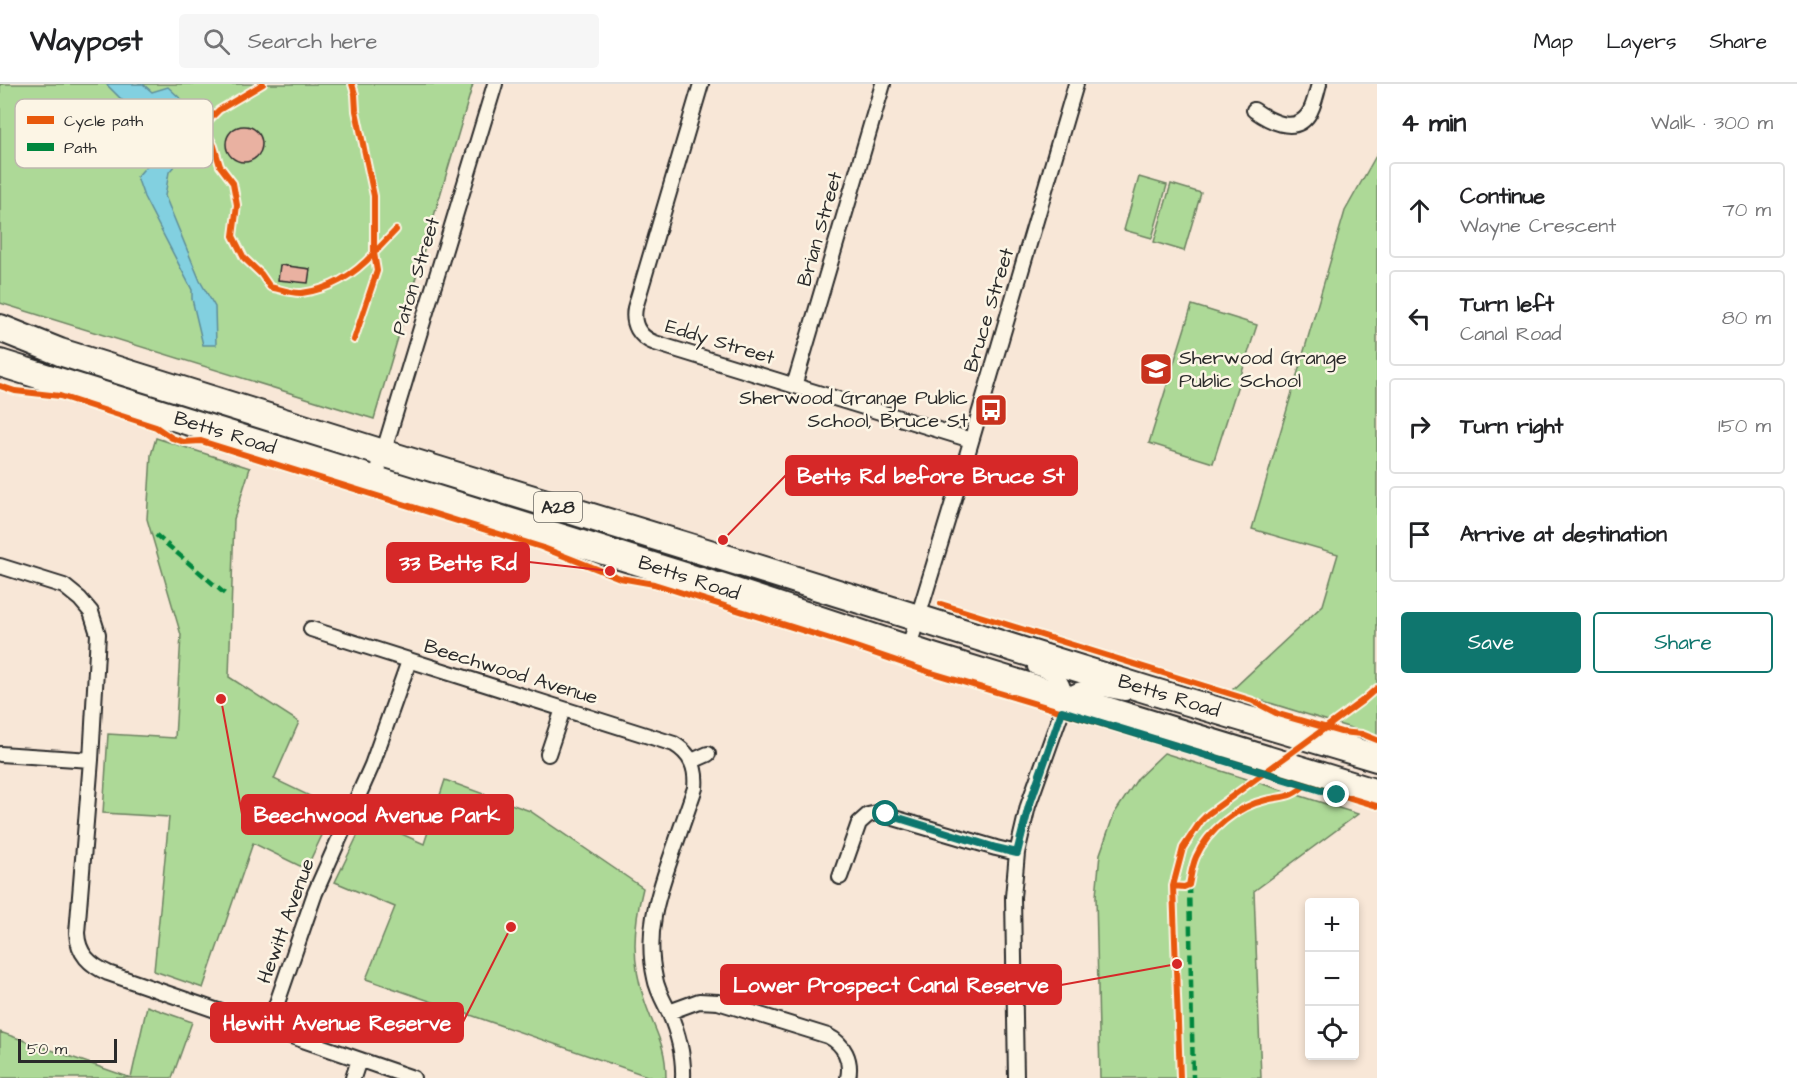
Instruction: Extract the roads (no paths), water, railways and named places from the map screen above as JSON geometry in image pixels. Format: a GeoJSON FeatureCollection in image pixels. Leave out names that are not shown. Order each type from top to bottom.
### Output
{"type":"FeatureCollection","features":[{"type":"Feature","properties":{"kind":"highway","name":"Betts Road"},"geometry":{"type":"LineString","coordinates":[[0,328],[60,352],[383,453],[1148,690],[1377,758]]}},
{"type":"Feature","properties":{"kind":"highway","name":"Betts Road"},"geometry":{"type":"LineString","coordinates":[[0,363],[726,590],[908,650],[1377,793]]}},
{"type":"Feature","properties":{"kind":"street","name":"Paton Street"},"geometry":{"type":"LineString","coordinates":[[375,480],[495,84]]}},
{"type":"Feature","properties":{"kind":"street","name":"Eddy Street"},"geometry":{"type":"LineString","coordinates":[[701,84],[635,308],[635,324],[643,336],[647,340],[971,440]]}},
{"type":"Feature","properties":{"kind":"street","name":"Brian Street"},"geometry":{"type":"LineString","coordinates":[[794,386],[883,84]]}},
{"type":"Feature","properties":{"kind":"street","name":"Bruce Street"},"geometry":{"type":"LineString","coordinates":[[908,650],[1076,84]]}},
{"type":"Feature","properties":{"kind":"street"},"geometry":{"type":"LineString","coordinates":[[1254,110],[1270,120],[1286,125],[1296,125],[1310,114],[1319,84]]}},
{"type":"Feature","properties":{"kind":"street"},"geometry":{"type":"LineString","coordinates":[[0,566],[64,586],[91,612],[99,634],[77,933],[79,960],[108,973],[412,1078]]}},
{"type":"Feature","properties":{"kind":"street","name":"Beechwood Avenue"},"geometry":{"type":"LineString","coordinates":[[311,629],[674,744],[685,751],[692,761]]}},
{"type":"Feature","properties":{"kind":"street"},"geometry":{"type":"LineString","coordinates":[[1004,645],[1019,662],[1045,670],[1058,677],[1064,687],[1066,699]]}},
{"type":"Feature","properties":{"kind":"street","name":"Hewitt Avenue"},"geometry":{"type":"LineString","coordinates":[[268,1029],[315,893],[331,853],[367,779],[409,661]]}},
{"type":"Feature","properties":{"kind":"street"},"geometry":{"type":"LineString","coordinates":[[1016,1078],[1013,897],[1017,853],[1029,806],[1066,699],[1071,693],[1080,689],[1129,694],[1148,690]]}},
{"type":"Feature","properties":{"kind":"street"},"geometry":{"type":"LineString","coordinates":[[548,754],[563,709]]}},
{"type":"Feature","properties":{"kind":"street"},"geometry":{"type":"LineString","coordinates":[[0,754],[91,760]]}},
{"type":"Feature","properties":{"kind":"street"},"geometry":{"type":"LineString","coordinates":[[683,1078],[681,1047],[655,978],[651,955],[651,929],[657,900],[695,788],[696,773],[692,761],[708,754]]}},
{"type":"Feature","properties":{"kind":"street"},"geometry":{"type":"LineString","coordinates":[[840,877],[857,828],[866,810],[1017,853]]}},
{"type":"Feature","properties":{"kind":"street"},"geometry":{"type":"LineString","coordinates":[[669,1012],[699,1001],[712,1001],[828,1036],[846,1053],[849,1064],[848,1078]]}},
{"type":"Feature","properties":{"kind":"street"},"geometry":{"type":"LineString","coordinates":[[846,1053],[859,1046]]}},
{"type":"Feature","properties":{"kind":"street"},"geometry":{"type":"LineString","coordinates":[[353,1078],[359,1060]]}},
{"type":"Feature","properties":{"kind":"water"},"geometry":{"type":"Polygon","coordinates":[[[106,84],[143,84],[152,92],[168,87],[181,99],[121,99],[106,84]]]}},
{"type":"Feature","properties":{"kind":"water"},"geometry":{"type":"Polygon","coordinates":[[[145,168],[172,168],[169,172],[165,196],[200,281],[215,307],[216,345],[203,345],[192,290],[144,197],[137,177],[145,168]]]}},
{"type":"Feature","properties":{"kind":"place","name":"Sherwood Grange Public School"},"geometry":{"type":"Point","coordinates":[1156,369]}},
{"type":"Feature","properties":{"kind":"place","name":"Sherwood Grange Public School, Bruce St"},"geometry":{"type":"Point","coordinates":[991,410]}},
{"type":"Feature","properties":{"kind":"place","name":"Betts Rd before Bruce St"},"geometry":{"type":"Point","coordinates":[723,540]}},
{"type":"Feature","properties":{"kind":"place","name":"33 Betts Rd"},"geometry":{"type":"Point","coordinates":[610,571]}},
{"type":"Feature","properties":{"kind":"place","name":"Beechwood Avenue Park"},"geometry":{"type":"Point","coordinates":[221,699]}},
{"type":"Feature","properties":{"kind":"place","name":"Hewitt Avenue Reserve"},"geometry":{"type":"Point","coordinates":[511,927]}},
{"type":"Feature","properties":{"kind":"place","name":"Lower Prospect Canal Reserve"},"geometry":{"type":"Point","coordinates":[1177,964]}}]}
